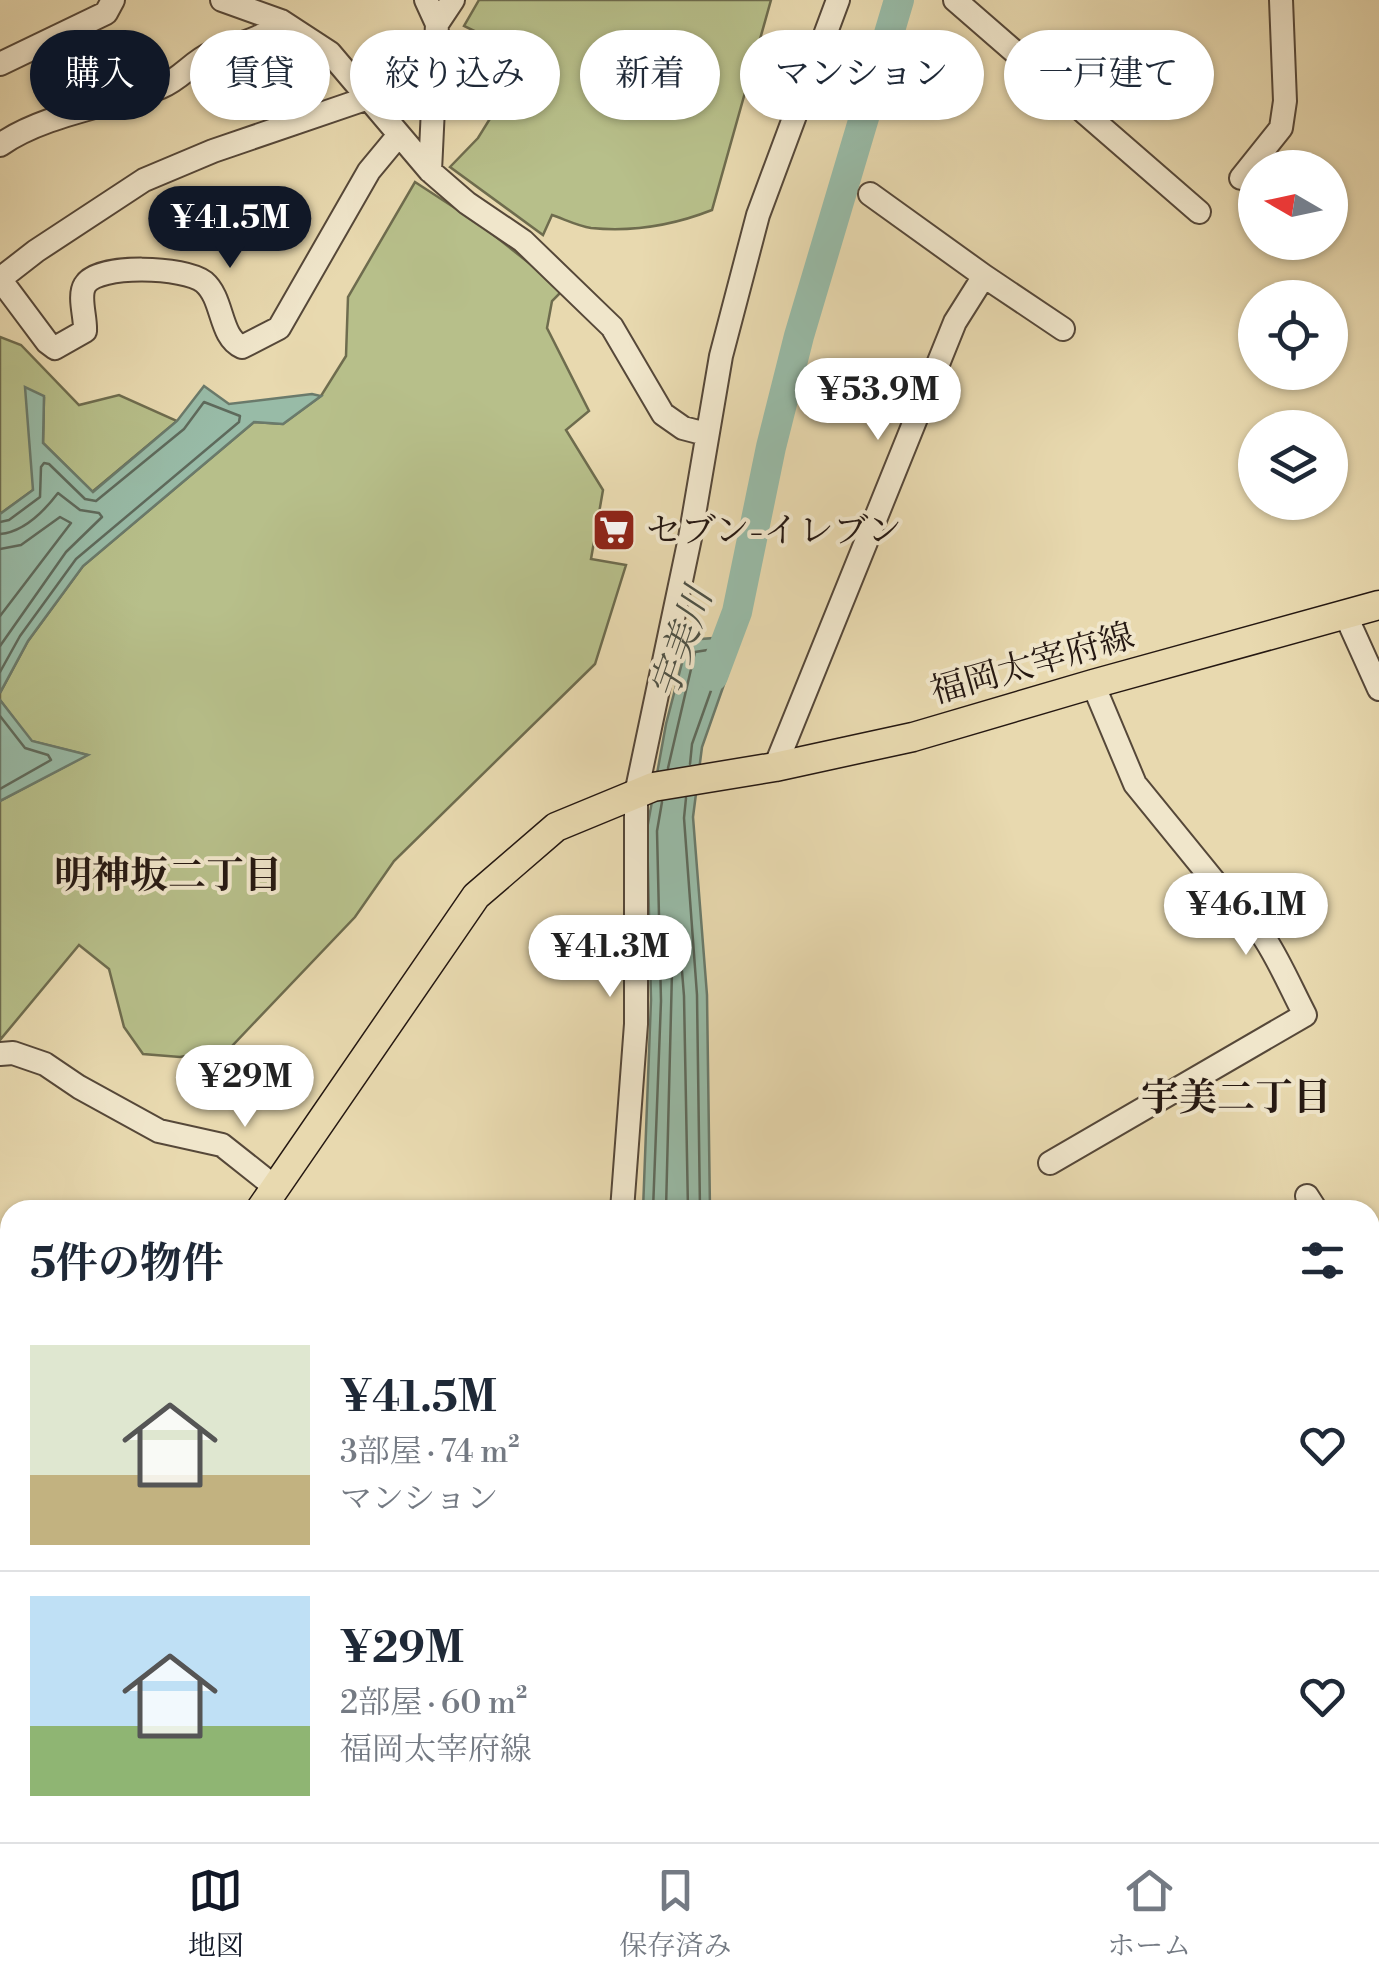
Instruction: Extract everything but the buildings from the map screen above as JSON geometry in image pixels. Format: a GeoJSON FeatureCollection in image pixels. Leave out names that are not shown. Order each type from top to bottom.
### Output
{"type":"FeatureCollection","features":[{"type":"Feature","properties":{"kind":"main road","name":"福岡太宰府線"},"geometry":{"type":"LineString","coordinates":[[644,791],[913,738],[1379,606]]}},
{"type":"Feature","properties":{"kind":"main road"},"geometry":{"type":"LineString","coordinates":[[268,1199],[476,896],[556,826],[644,791]]}},
{"type":"Feature","properties":{"kind":"street"},"geometry":{"type":"LineString","coordinates":[[0,64],[106,13],[113,0]]}},
{"type":"Feature","properties":{"kind":"street"},"geometry":{"type":"LineString","coordinates":[[222,0],[282,21],[330,54],[350,77]]}},
{"type":"Feature","properties":{"kind":"street"},"geometry":{"type":"LineString","coordinates":[[426,0],[437,24],[430,171]]}},
{"type":"Feature","properties":{"kind":"street"},"geometry":{"type":"LineString","coordinates":[[437,24],[453,0]]}},
{"type":"Feature","properties":{"kind":"street"},"geometry":{"type":"LineString","coordinates":[[623,1200],[636,1024],[644,791],[706,434],[721,356],[758,216],[838,0]]}},
{"type":"Feature","properties":{"kind":"street"},"geometry":{"type":"LineString","coordinates":[[955,0],[1199,212]]}},
{"type":"Feature","properties":{"kind":"street"},"geometry":{"type":"LineString","coordinates":[[1263,150],[1281,128],[1285,101],[1280,0]]}},
{"type":"Feature","properties":{"kind":"street"},"geometry":{"type":"LineString","coordinates":[[0,145],[84,110],[178,79],[203,58],[251,43],[282,21]]}},
{"type":"Feature","properties":{"kind":"street"},"geometry":{"type":"LineString","coordinates":[[350,104],[214,151],[144,180],[0,279],[46,342],[55,348],[85,331],[82,291],[96,275],[179,270],[194,275],[216,294],[230,337],[236,346],[242,347],[279,328],[369,171],[398,136]]}},
{"type":"Feature","properties":{"kind":"street"},"geometry":{"type":"LineString","coordinates":[[385,120],[430,171],[467,203],[523,241],[612,326],[664,414],[683,428],[706,434]]}},
{"type":"Feature","properties":{"kind":"street"},"geometry":{"type":"LineString","coordinates":[[870,194],[1063,329]]}},
{"type":"Feature","properties":{"kind":"street"},"geometry":{"type":"LineString","coordinates":[[775,767],[956,322],[984,276]]}},
{"type":"Feature","properties":{"kind":"street"},"geometry":{"type":"LineString","coordinates":[[1346,616],[1379,690]]}},
{"type":"Feature","properties":{"kind":"street"},"geometry":{"type":"LineString","coordinates":[[1050,1163],[1305,1015],[1268,944],[1245,910],[1218,886],[1135,784],[1093,684]]}},
{"type":"Feature","properties":{"kind":"street"},"geometry":{"type":"LineString","coordinates":[[0,1054],[13,1053],[45,1064],[159,1131],[222,1145],[268,1199]]}},
{"type":"Feature","properties":{"kind":"shaded area"},"geometry":{"type":"Polygon","coordinates":[[[479,0],[771,0],[763,30],[740,30],[740,110],[712,210],[683,220],[622,229],[586,227],[552,215],[543,235],[450,167],[489,120],[560,120],[560,30],[472,30],[464,26],[479,0]]]}},
{"type":"Feature","properties":{"kind":"shaded area"},"geometry":{"type":"Polygon","coordinates":[[[415,182],[481,225],[563,290],[552,301],[547,328],[589,411],[566,430],[603,490],[591,559],[626,565],[595,664],[394,861],[355,917],[231,1047],[180,1057],[143,1054],[124,1027],[109,969],[79,945],[0,1040],[0,801],[87,755],[31,741],[0,700],[0,693],[28,641],[83,566],[254,422],[283,424],[321,396],[346,356],[348,297],[415,182]]]}},
{"type":"Feature","properties":{"kind":"shaded area"},"geometry":{"type":"Polygon","coordinates":[[[0,337],[21,345],[79,405],[119,395],[177,421],[92,492],[43,443],[44,397],[33,490],[0,514],[0,337]]]}},
{"type":"Feature","properties":{"kind":"water"},"geometry":{"type":"Polygon","coordinates":[[[204,386],[229,404],[321,396],[283,424],[254,422],[83,566],[28,641],[0,693],[0,514],[33,490],[25,387],[44,396],[43,443],[93,492],[177,421],[204,386]]]}},
{"type":"Feature","properties":{"kind":"water"},"geometry":{"type":"Polygon","coordinates":[[[741,636],[702,747],[693,817],[707,995],[710,1200],[643,1200],[651,1000],[647,829],[666,724],[688,640],[741,636]]]}},
{"type":"Feature","properties":{"kind":"water"},"geometry":{"type":"Polygon","coordinates":[[[0,700],[32,741],[88,755],[0,801],[0,700]]]}},
{"type":"Feature","properties":{"kind":"waterway","name":"宇美川"},"geometry":{"type":"LineString","coordinates":[[713,676],[737,612],[799,336],[899,0]]}},
{"type":"Feature","properties":{"kind":"place","name":"セブン-イレブン"},"geometry":{"type":"Point","coordinates":[614,530]}},
{"type":"Feature","properties":{"kind":"district","name":"明神坂二丁目"},"geometry":{"type":"Point","coordinates":[168,875]}},
{"type":"Feature","properties":{"kind":"district","name":"宇美二丁目"},"geometry":{"type":"Point","coordinates":[1236,1097]}}]}
